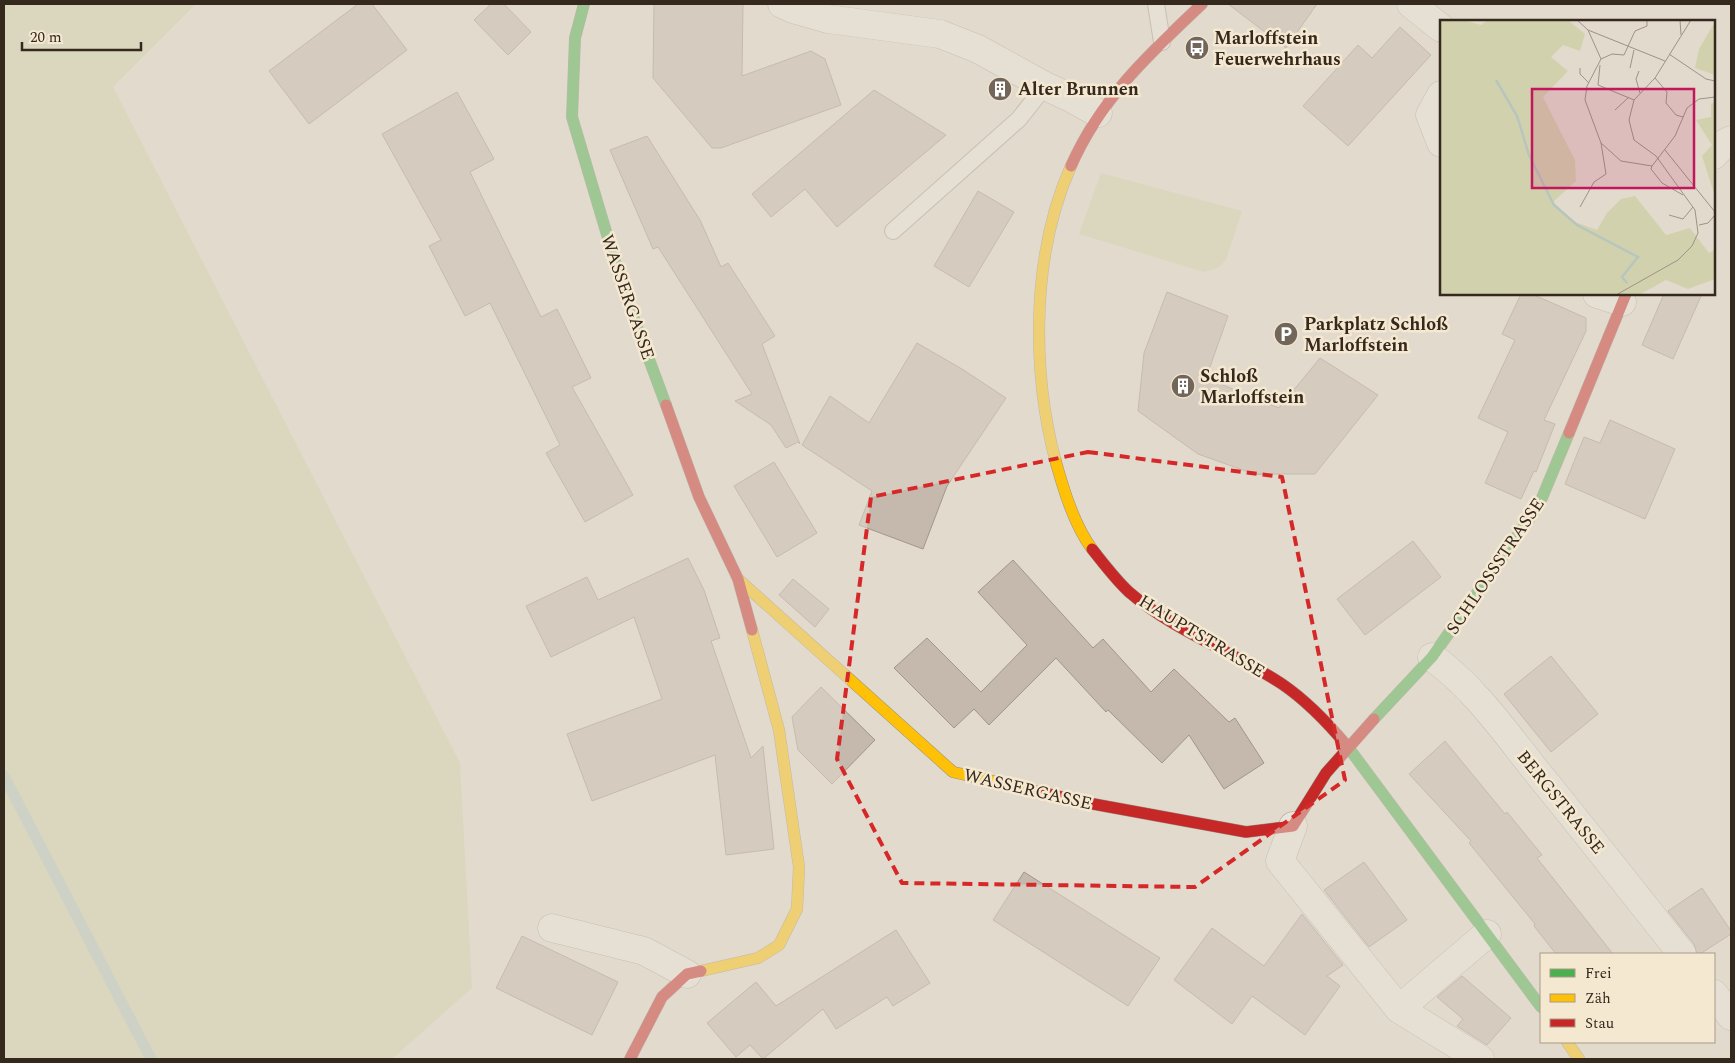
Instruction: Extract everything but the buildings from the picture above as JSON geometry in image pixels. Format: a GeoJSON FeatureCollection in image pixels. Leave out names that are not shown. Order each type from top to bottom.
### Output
{"type":"FeatureCollection","features":[{"type":"Feature","properties":{"kind":"street","name":"WASSERGASSE"},"geometry":{"type":"LineString","coordinates":[[584,4],[575,38],[572,117],[594,198],[624,292],[699,497],[738,579],[778,730],[800,866],[797,908],[779,945],[758,958],[687,974]]}},
{"type":"Feature","properties":{"kind":"street"},"geometry":{"type":"LineString","coordinates":[[782,4],[828,20],[940,34],[978,49],[1044,86],[1098,113]]}},
{"type":"Feature","properties":{"kind":"street","name":"HAUPTSTRASSE"},"geometry":{"type":"LineString","coordinates":[[1202,4],[1129,76],[1098,113],[1074,159],[1054,211],[1047,246],[1039,336],[1043,404],[1058,472],[1072,512],[1094,553],[1111,574],[1133,595],[1174,623],[1250,664],[1282,684],[1328,724],[1348,747],[1540,1006]]}},
{"type":"Feature","properties":{"kind":"street"},"geometry":{"type":"LineString","coordinates":[[1411,4],[1440,27]]}},
{"type":"Feature","properties":{"kind":"street"},"geometry":{"type":"LineString","coordinates":[[1436,105],[1440,135]]}},
{"type":"Feature","properties":{"kind":"street"},"geometry":{"type":"LineString","coordinates":[[1715,154],[1725,143],[1731,140]]}},
{"type":"Feature","properties":{"kind":"street","name":"SCHLOSSSTRASSE"},"geometry":{"type":"LineString","coordinates":[[1348,747],[1432,657],[1539,505],[1571,432],[1624,298],[1604,295]]}},
{"type":"Feature","properties":{"kind":"street","name":"WASSERGASSE"},"geometry":{"type":"LineString","coordinates":[[738,579],[953,772],[1088,803],[1246,832],[1293,826]]}},
{"type":"Feature","properties":{"kind":"street","name":"BERGSTRASSE"},"geometry":{"type":"LineString","coordinates":[[1432,657],[1448,668],[1466,686],[1510,738],[1681,953]]}},
{"type":"Feature","properties":{"kind":"street"},"geometry":{"type":"LineString","coordinates":[[1348,747],[1326,773],[1293,826],[1280,861],[1399,1009],[1480,1059]]}},
{"type":"Feature","properties":{"kind":"street"},"geometry":{"type":"LineString","coordinates":[[552,928],[644,951],[687,974],[662,997],[630,1059]]}},
{"type":"Feature","properties":{"kind":"street"},"geometry":{"type":"LineString","coordinates":[[1399,1009],[1487,934]]}},
{"type":"Feature","properties":{"kind":"street"},"geometry":{"type":"LineString","coordinates":[[1715,995],[1731,1016]]}},
{"type":"Feature","properties":{"kind":"street"},"geometry":{"type":"LineString","coordinates":[[1567,1043],[1579,1059]]}},
{"type":"Feature","properties":{"kind":"lane"},"geometry":{"type":"LineString","coordinates":[[1156,4],[1162,42]]}},
{"type":"Feature","properties":{"kind":"lane"},"geometry":{"type":"LineString","coordinates":[[893,231],[1018,119],[1044,86]]}},
{"type":"Feature","properties":{"kind":"highlighted area"},"geometry":{"type":"Polygon","coordinates":[[[1088,452],[1282,477],[1345,780],[1195,887],[902,883],[837,759],[871,497],[1088,452]]]}},
{"type":"Feature","properties":{"kind":"green space"},"geometry":{"type":"Polygon","coordinates":[[[4,4],[196,4],[113,87],[460,763],[472,988],[392,1059],[4,1059],[4,4]]]}},
{"type":"Feature","properties":{"kind":"green space"},"geometry":{"type":"Polygon","coordinates":[[[1101,173],[1242,211],[1226,260],[1218,268],[1204,272],[1079,234],[1101,173]]]}},
{"type":"Feature","properties":{"kind":"waterway"},"geometry":{"type":"LineString","coordinates":[[4,776],[151,1059]]}},
{"type":"Feature","properties":{"kind":"traffic: fast"},"geometry":{"type":"LineString","coordinates":[[584,4],[575,38],[572,117],[624,292],[666,405]]}},
{"type":"Feature","properties":{"kind":"traffic: fast"},"geometry":{"type":"LineString","coordinates":[[1374,719],[1432,657],[1539,505],[1569,433]]}},
{"type":"Feature","properties":{"kind":"traffic: fast"},"geometry":{"type":"LineString","coordinates":[[1348,747],[1540,1006]]}},
{"type":"Feature","properties":{"kind":"traffic: slow"},"geometry":{"type":"LineString","coordinates":[[1071,166],[1057,203],[1048,242],[1042,282],[1039,323],[1040,365],[1044,406],[1062,483],[1074,518],[1092,549]]}},
{"type":"Feature","properties":{"kind":"traffic: slow"},"geometry":{"type":"LineString","coordinates":[[738,579],[953,772],[1036,791]]}},
{"type":"Feature","properties":{"kind":"traffic: slow"},"geometry":{"type":"LineString","coordinates":[[701,971],[758,958],[779,945],[797,909],[799,867],[779,730],[752,630]]}},
{"type":"Feature","properties":{"kind":"traffic: slow"},"geometry":{"type":"LineString","coordinates":[[1568,1043],[1579,1059]]}},
{"type":"Feature","properties":{"kind":"traffic: jam"},"geometry":{"type":"LineString","coordinates":[[1071,166],[1097,119],[1128,78],[1202,4]]}},
{"type":"Feature","properties":{"kind":"traffic: jam"},"geometry":{"type":"LineString","coordinates":[[1569,433],[1626,295]]}},
{"type":"Feature","properties":{"kind":"traffic: jam"},"geometry":{"type":"LineString","coordinates":[[666,405],[699,497],[738,579],[752,630]]}},
{"type":"Feature","properties":{"kind":"traffic: jam"},"geometry":{"type":"LineString","coordinates":[[1092,549],[1124,587],[1146,606],[1184,630],[1282,684],[1317,713],[1348,747]]}},
{"type":"Feature","properties":{"kind":"traffic: jam"},"geometry":{"type":"LineString","coordinates":[[1036,791],[1088,803],[1246,832],[1293,826],[1326,773],[1374,719]]}},
{"type":"Feature","properties":{"kind":"traffic: jam"},"geometry":{"type":"LineString","coordinates":[[630,1059],[662,997],[687,974],[701,971]]}},
{"type":"Feature","properties":{"kind":"place","name":"Marloffstein Feuerwehrhaus"},"geometry":{"type":"Point","coordinates":[1197,48]}},
{"type":"Feature","properties":{"kind":"place","name":"Alter Brunnen"},"geometry":{"type":"Point","coordinates":[1000,89]}},
{"type":"Feature","properties":{"kind":"place","name":"Parkplatz Schloß Marloffstein"},"geometry":{"type":"Point","coordinates":[1286,334]}},
{"type":"Feature","properties":{"kind":"place","name":"Schloß Marloffstein"},"geometry":{"type":"Point","coordinates":[1183,386]}}]}
